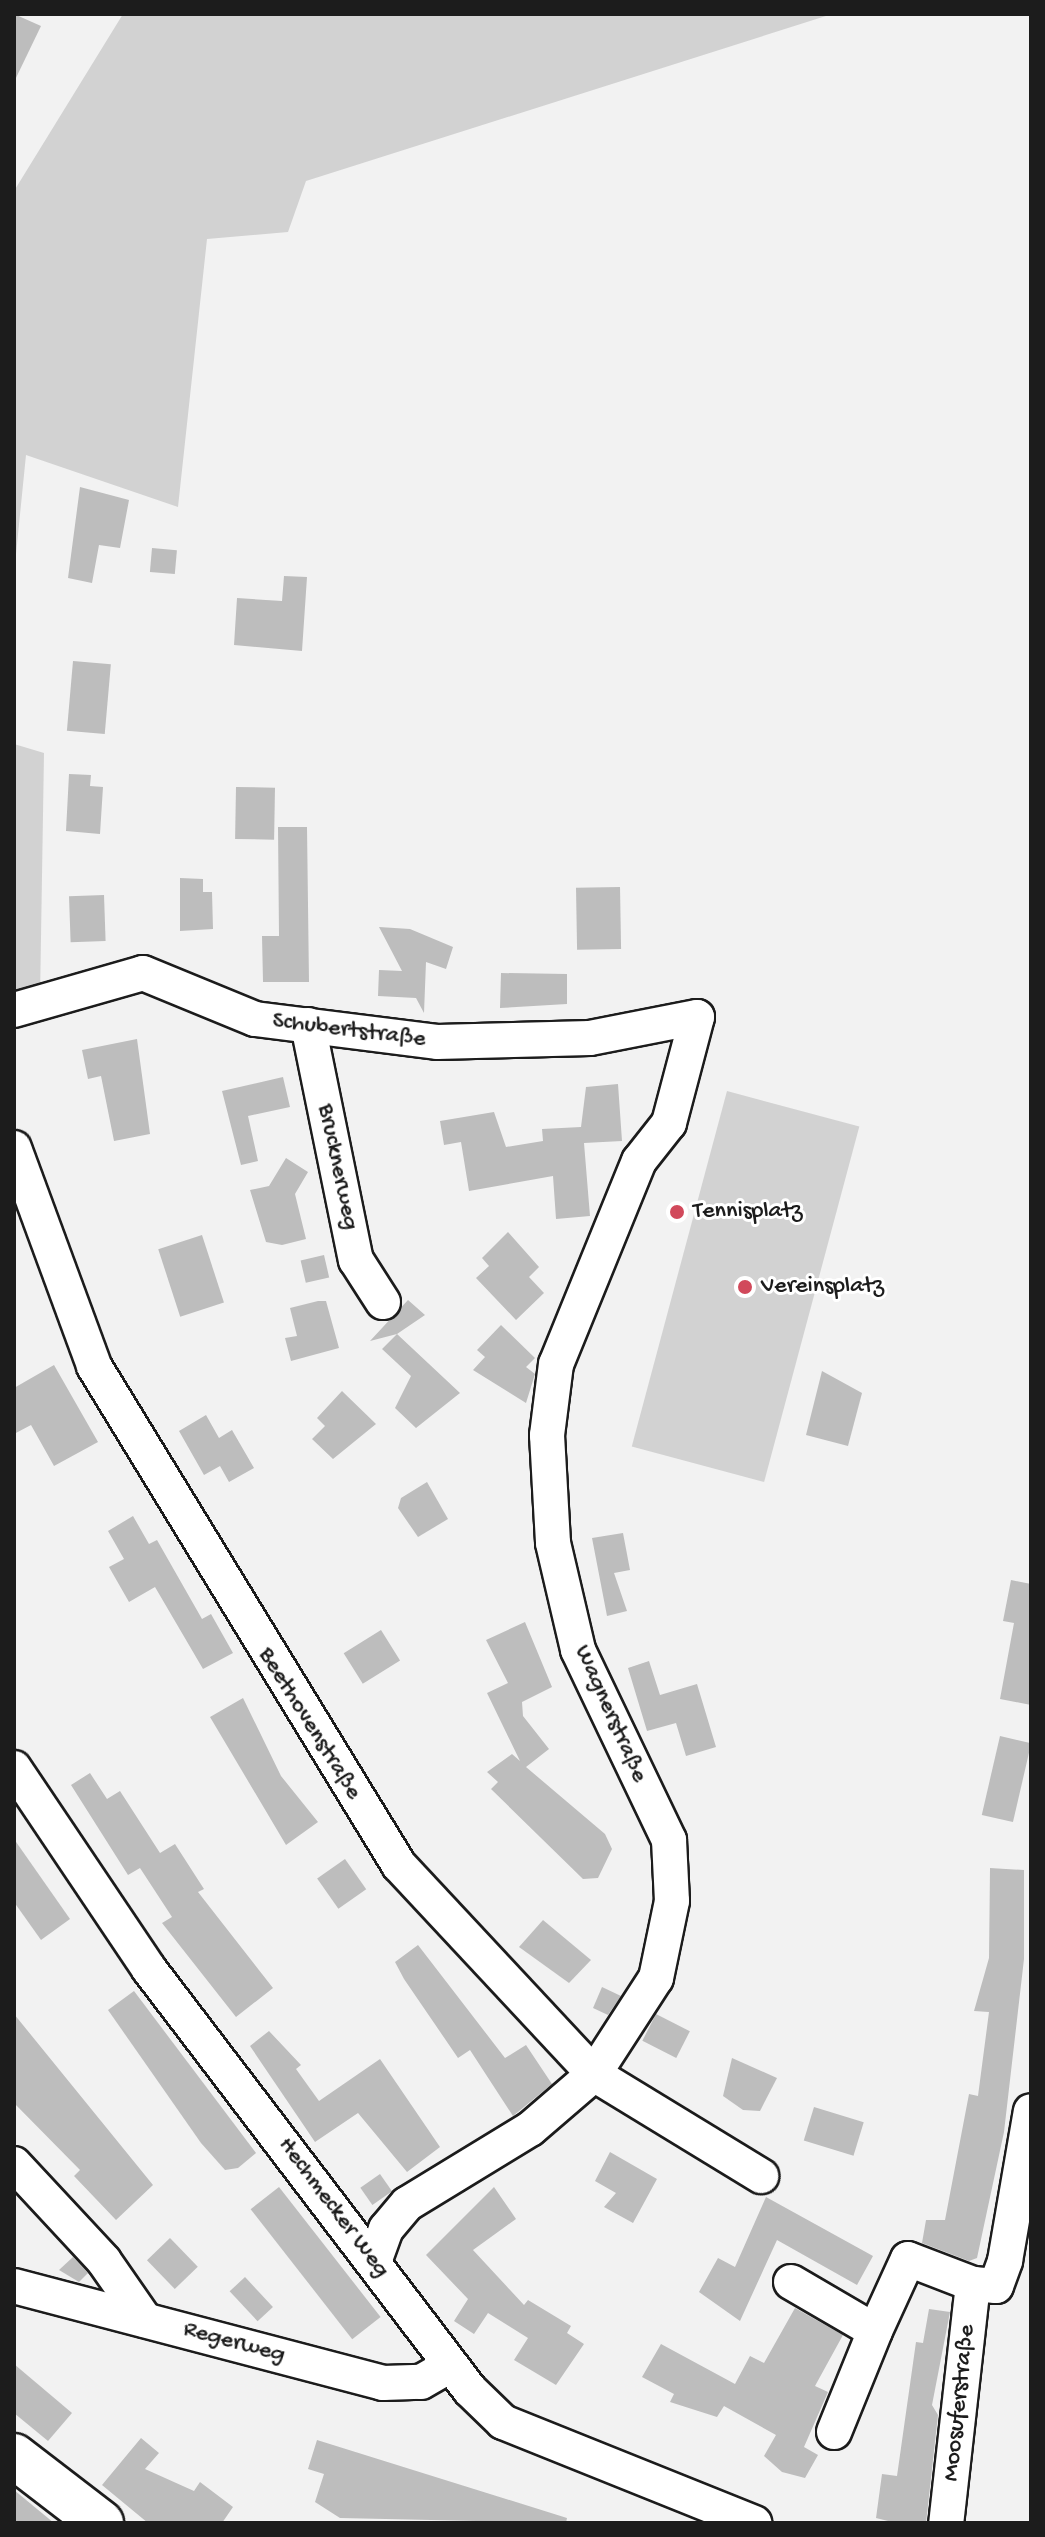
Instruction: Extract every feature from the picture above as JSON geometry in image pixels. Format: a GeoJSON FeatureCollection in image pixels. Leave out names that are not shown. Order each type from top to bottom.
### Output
{"type":"FeatureCollection","features":[{"type":"Feature","properties":{"kind":"main road"},"geometry":{"type":"LineString","coordinates":[[14,2456],[101,2523]]}},
{"type":"Feature","properties":{"kind":"street","name":"Schubertstraße"},"geometry":{"type":"LineString","coordinates":[[14,1010],[143,973],[255,1019],[437,1042],[590,1038],[697,1017]]}},
{"type":"Feature","properties":{"kind":"street","name":"Wagnerstraße"},"geometry":{"type":"LineString","coordinates":[[374,2262],[386,2229],[407,2204],[530,2129],[594,2074],[656,1978],[672,1901],[669,1840],[578,1650],[553,1543],[547,1435],[556,1364],[639,1161],[669,1123],[697,1017]]}},
{"type":"Feature","properties":{"kind":"street","name":"Brucknerweg"},"geometry":{"type":"LineString","coordinates":[[308,1025],[356,1260],[383,1302]]}},
{"type":"Feature","properties":{"kind":"street","name":"Beethovenstraße"},"geometry":{"type":"LineString","coordinates":[[14,1148],[94,1366],[285,1687],[399,1865],[594,2074],[761,2176]]}},
{"type":"Feature","properties":{"kind":"street","name":"Hechmecker Weg"},"geometry":{"type":"LineString","coordinates":[[14,1768],[149,1969],[451,2365],[503,2422],[754,2523]]}},
{"type":"Feature","properties":{"kind":"street"},"geometry":{"type":"LineString","coordinates":[[834,2432],[908,2259],[973,2284],[996,2286],[1024,2214],[1031,2111]]}},
{"type":"Feature","properties":{"kind":"street"},"geometry":{"type":"LineString","coordinates":[[14,2164],[104,2261],[145,2320]]}},
{"type":"Feature","properties":{"kind":"street"},"geometry":{"type":"LineString","coordinates":[[791,2282],[875,2331]]}},
{"type":"Feature","properties":{"kind":"street","name":"Moosuferstraße"},"geometry":{"type":"LineString","coordinates":[[946,2523],[973,2284]]}},
{"type":"Feature","properties":{"kind":"street","name":"Regerweg"},"geometry":{"type":"LineString","coordinates":[[14,2286],[383,2383],[421,2382],[451,2365]]}},
{"type":"Feature","properties":{"kind":"shaded area"},"geometry":{"type":"Polygon","coordinates":[[[123,14],[894,14],[829,15],[306,181],[288,232],[207,239],[178,507],[26,455],[14,574],[14,191],[123,14]]]}},
{"type":"Feature","properties":{"kind":"shaded area"},"geometry":{"type":"Polygon","coordinates":[[[14,744],[44,753],[40,999],[14,1010],[14,744]]]}},
{"type":"Feature","properties":{"kind":"shaded area","name":"Vereinsplatz"},"geometry":{"type":"Polygon","coordinates":[[[727,1091],[859,1126],[764,1482],[632,1446],[727,1091]]]}},
{"type":"Feature","properties":{"kind":"building"},"geometry":{"type":"Polygon","coordinates":[[[14,14],[41,26],[14,82],[14,14]]]}},
{"type":"Feature","properties":{"kind":"building"},"geometry":{"type":"Polygon","coordinates":[[[80,487],[129,500],[120,548],[99,545],[92,583],[68,578],[80,487]]]}},
{"type":"Feature","properties":{"kind":"building"},"geometry":{"type":"Polygon","coordinates":[[[152,548],[177,550],[175,574],[150,572],[152,548]]]}},
{"type":"Feature","properties":{"kind":"building"},"geometry":{"type":"Polygon","coordinates":[[[284,576],[307,577],[302,651],[234,645],[237,598],[282,601],[284,576]]]}},
{"type":"Feature","properties":{"kind":"building"},"geometry":{"type":"Polygon","coordinates":[[[73,661],[111,664],[105,734],[67,731],[73,661]]]}},
{"type":"Feature","properties":{"kind":"building"},"geometry":{"type":"Polygon","coordinates":[[[69,774],[91,775],[90,786],[103,787],[100,834],[66,831],[69,774]]]}},
{"type":"Feature","properties":{"kind":"building"},"geometry":{"type":"Polygon","coordinates":[[[236,787],[275,788],[274,840],[235,839],[236,787]]]}},
{"type":"Feature","properties":{"kind":"building"},"geometry":{"type":"Polygon","coordinates":[[[278,827],[307,827],[309,982],[263,982],[262,936],[279,936],[278,827]]]}},
{"type":"Feature","properties":{"kind":"building"},"geometry":{"type":"Polygon","coordinates":[[[180,878],[203,879],[203,892],[212,892],[213,929],[180,931],[180,878]]]}},
{"type":"Feature","properties":{"kind":"building"},"geometry":{"type":"Polygon","coordinates":[[[620,887],[621,949],[577,950],[576,888],[620,887]]]}},
{"type":"Feature","properties":{"kind":"building"},"geometry":{"type":"Polygon","coordinates":[[[104,895],[106,941],[71,942],[69,896],[104,895]]]}},
{"type":"Feature","properties":{"kind":"building"},"geometry":{"type":"Polygon","coordinates":[[[379,927],[410,929],[453,947],[446,969],[426,962],[424,1013],[416,998],[378,996],[379,970],[402,971],[379,927]]]}},
{"type":"Feature","properties":{"kind":"building"},"geometry":{"type":"Polygon","coordinates":[[[501,973],[567,974],[567,1004],[500,1008],[501,973]]]}},
{"type":"Feature","properties":{"kind":"building"},"geometry":{"type":"Polygon","coordinates":[[[137,1039],[150,1134],[114,1141],[101,1076],[88,1079],[82,1050],[137,1039]]]}},
{"type":"Feature","properties":{"kind":"building"},"geometry":{"type":"Polygon","coordinates":[[[283,1077],[290,1107],[248,1116],[258,1161],[241,1165],[222,1091],[283,1077]]]}},
{"type":"Feature","properties":{"kind":"building"},"geometry":{"type":"Polygon","coordinates":[[[618,1084],[622,1141],[584,1143],[590,1216],[556,1219],[553,1176],[469,1191],[461,1142],[444,1145],[440,1121],[494,1112],[506,1147],[543,1141],[542,1129],[581,1127],[586,1087],[618,1084]]]}},
{"type":"Feature","properties":{"kind":"building"},"geometry":{"type":"Polygon","coordinates":[[[286,1158],[308,1172],[295,1194],[306,1239],[282,1245],[266,1242],[250,1190],[269,1186],[286,1158]]]}},
{"type":"Feature","properties":{"kind":"building"},"geometry":{"type":"Polygon","coordinates":[[[508,1232],[539,1267],[529,1277],[544,1293],[516,1320],[476,1278],[489,1266],[482,1258],[508,1232]]]}},
{"type":"Feature","properties":{"kind":"building"},"geometry":{"type":"Polygon","coordinates":[[[202,1235],[224,1303],[180,1317],[158,1249],[202,1235]]]}},
{"type":"Feature","properties":{"kind":"building"},"geometry":{"type":"Polygon","coordinates":[[[324,1255],[329,1277],[306,1283],[301,1260],[324,1255]]]}},
{"type":"Feature","properties":{"kind":"building"},"geometry":{"type":"Polygon","coordinates":[[[408,1300],[425,1315],[397,1334],[370,1341],[408,1300]]]}},
{"type":"Feature","properties":{"kind":"building"},"geometry":{"type":"Polygon","coordinates":[[[326,1301],[339,1348],[291,1361],[285,1338],[297,1336],[290,1308],[326,1301]]]}},
{"type":"Feature","properties":{"kind":"building"},"geometry":{"type":"Polygon","coordinates":[[[501,1325],[535,1358],[526,1367],[535,1374],[526,1403],[473,1370],[485,1357],[477,1350],[501,1325]]]}},
{"type":"Feature","properties":{"kind":"building"},"geometry":{"type":"Polygon","coordinates":[[[397,1334],[460,1393],[416,1428],[395,1408],[411,1376],[382,1349],[397,1334]]]}},
{"type":"Feature","properties":{"kind":"building"},"geometry":{"type":"Polygon","coordinates":[[[54,1365],[98,1442],[54,1466],[31,1425],[14,1434],[14,1388],[54,1365]]]}},
{"type":"Feature","properties":{"kind":"building"},"geometry":{"type":"Polygon","coordinates":[[[822,1371],[862,1393],[848,1446],[806,1435],[822,1371]]]}},
{"type":"Feature","properties":{"kind":"building"},"geometry":{"type":"Polygon","coordinates":[[[342,1391],[376,1424],[333,1459],[312,1439],[325,1426],[317,1418],[342,1391]]]}},
{"type":"Feature","properties":{"kind":"building"},"geometry":{"type":"Polygon","coordinates":[[[206,1415],[219,1438],[232,1430],[254,1468],[229,1482],[220,1466],[204,1475],[179,1431],[206,1415]]]}},
{"type":"Feature","properties":{"kind":"building"},"geometry":{"type":"Polygon","coordinates":[[[427,1482],[448,1519],[418,1537],[398,1508],[401,1498],[427,1482]]]}},
{"type":"Feature","properties":{"kind":"building"},"geometry":{"type":"Polygon","coordinates":[[[133,1516],[149,1544],[157,1540],[202,1619],[211,1614],[233,1653],[203,1669],[155,1587],[129,1602],[109,1567],[124,1559],[108,1531],[133,1516]]]}},
{"type":"Feature","properties":{"kind":"building"},"geometry":{"type":"Polygon","coordinates":[[[623,1533],[630,1570],[614,1573],[627,1611],[607,1616],[592,1538],[623,1533]]]}},
{"type":"Feature","properties":{"kind":"building"},"geometry":{"type":"Polygon","coordinates":[[[1011,1580],[1031,1584],[1031,1705],[1000,1699],[1014,1623],[1003,1621],[1011,1580]]]}},
{"type":"Feature","properties":{"kind":"building"},"geometry":{"type":"Polygon","coordinates":[[[525,1622],[552,1687],[522,1702],[523,1716],[549,1749],[526,1767],[605,1834],[612,1849],[598,1878],[583,1879],[491,1789],[498,1782],[487,1772],[512,1754],[520,1761],[487,1693],[508,1683],[486,1640],[525,1622]]]}},
{"type":"Feature","properties":{"kind":"building"},"geometry":{"type":"Polygon","coordinates":[[[381,1630],[400,1661],[363,1684],[344,1653],[381,1630]]]}},
{"type":"Feature","properties":{"kind":"building"},"geometry":{"type":"Polygon","coordinates":[[[649,1661],[660,1695],[697,1684],[716,1747],[686,1756],[676,1723],[647,1731],[628,1668],[649,1661]]]}},
{"type":"Feature","properties":{"kind":"building"},"geometry":{"type":"Polygon","coordinates":[[[243,1698],[281,1776],[318,1822],[286,1845],[210,1717],[243,1698]]]}},
{"type":"Feature","properties":{"kind":"building"},"geometry":{"type":"Polygon","coordinates":[[[1000,1736],[1031,1743],[1013,1822],[982,1815],[1000,1736]]]}},
{"type":"Feature","properties":{"kind":"building"},"geometry":{"type":"Polygon","coordinates":[[[90,1773],[107,1799],[120,1791],[160,1853],[175,1844],[204,1889],[198,1892],[273,1988],[236,2017],[162,1923],[172,1917],[140,1868],[128,1875],[71,1785],[90,1773]]]}},
{"type":"Feature","properties":{"kind":"building"},"geometry":{"type":"Polygon","coordinates":[[[14,1839],[70,1919],[41,1940],[14,1902],[14,1839]]]}},
{"type":"Feature","properties":{"kind":"building"},"geometry":{"type":"Polygon","coordinates":[[[345,1859],[366,1889],[338,1909],[317,1879],[345,1859]]]}},
{"type":"Feature","properties":{"kind":"building"},"geometry":{"type":"Polygon","coordinates":[[[990,1868],[1024,1870],[1024,1959],[1004,2132],[977,2258],[969,2261],[922,2243],[926,2220],[945,2220],[969,2094],[978,2096],[989,2012],[974,2011],[989,1958],[990,1868]]]}},
{"type":"Feature","properties":{"kind":"building"},"geometry":{"type":"Polygon","coordinates":[[[543,1920],[591,1960],[569,1983],[519,1947],[543,1920]]]}},
{"type":"Feature","properties":{"kind":"building"},"geometry":{"type":"Polygon","coordinates":[[[418,1945],[505,2058],[526,2045],[552,2084],[513,2116],[470,2050],[458,2058],[404,1979],[395,1962],[418,1945]]]}},
{"type":"Feature","properties":{"kind":"building"},"geometry":{"type":"Polygon","coordinates":[[[602,1987],[621,1996],[608,2015],[593,2008],[602,1987]]]}},
{"type":"Feature","properties":{"kind":"building"},"geometry":{"type":"Polygon","coordinates":[[[134,1991],[256,2153],[238,2168],[225,2170],[201,2143],[108,2010],[134,1991]]]}},
{"type":"Feature","properties":{"kind":"building"},"geometry":{"type":"Polygon","coordinates":[[[14,2014],[153,2185],[116,2220],[74,2176],[80,2170],[14,2103],[14,2014]]]}},
{"type":"Feature","properties":{"kind":"building"},"geometry":{"type":"Polygon","coordinates":[[[656,2014],[690,2031],[676,2058],[642,2041],[656,2014]]]}},
{"type":"Feature","properties":{"kind":"building"},"geometry":{"type":"Polygon","coordinates":[[[269,2031],[301,2065],[296,2069],[319,2101],[380,2059],[440,2147],[407,2172],[358,2113],[315,2142],[250,2046],[269,2031]]]}},
{"type":"Feature","properties":{"kind":"building"},"geometry":{"type":"Polygon","coordinates":[[[732,2058],[777,2078],[760,2111],[743,2110],[723,2096],[732,2058]]]}},
{"type":"Feature","properties":{"kind":"building"},"geometry":{"type":"Polygon","coordinates":[[[814,2107],[864,2122],[853,2156],[804,2140],[814,2107]]]}},
{"type":"Feature","properties":{"kind":"building"},"geometry":{"type":"Polygon","coordinates":[[[610,2152],[657,2179],[633,2223],[604,2207],[616,2193],[595,2181],[610,2152]]]}},
{"type":"Feature","properties":{"kind":"building"},"geometry":{"type":"Polygon","coordinates":[[[380,2174],[392,2191],[372,2205],[360,2188],[380,2174]]]}},
{"type":"Feature","properties":{"kind":"building"},"geometry":{"type":"Polygon","coordinates":[[[279,2187],[381,2317],[352,2339],[251,2209],[279,2187]]]}},
{"type":"Feature","properties":{"kind":"building"},"geometry":{"type":"Polygon","coordinates":[[[494,2187],[516,2219],[473,2250],[524,2305],[528,2300],[571,2326],[567,2333],[584,2344],[556,2385],[514,2360],[528,2338],[488,2313],[474,2334],[454,2321],[468,2299],[426,2255],[494,2187]]]}},
{"type":"Feature","properties":{"kind":"building"},"geometry":{"type":"Polygon","coordinates":[[[766,2197],[873,2256],[857,2285],[777,2240],[740,2321],[699,2292],[718,2258],[735,2267],[766,2197]]]}},
{"type":"Feature","properties":{"kind":"building"},"geometry":{"type":"Polygon","coordinates":[[[170,2238],[198,2267],[175,2289],[147,2260],[170,2238]]]}},
{"type":"Feature","properties":{"kind":"building"},"geometry":{"type":"Polygon","coordinates":[[[73,2257],[88,2273],[79,2282],[59,2270],[73,2257]]]}},
{"type":"Feature","properties":{"kind":"building"},"geometry":{"type":"Polygon","coordinates":[[[245,2277],[273,2307],[258,2321],[230,2291],[245,2277]]]}},
{"type":"Feature","properties":{"kind":"building"},"geometry":{"type":"Polygon","coordinates":[[[795,2308],[843,2335],[815,2386],[828,2392],[804,2447],[818,2455],[805,2478],[782,2472],[764,2456],[776,2435],[724,2406],[717,2417],[670,2402],[674,2394],[642,2377],[661,2344],[735,2384],[750,2356],[764,2363],[795,2308]]]}},
{"type":"Feature","properties":{"kind":"building"},"geometry":{"type":"Polygon","coordinates":[[[929,2309],[950,2312],[932,2405],[938,2415],[926,2523],[896,2523],[876,2518],[882,2474],[897,2476],[916,2342],[923,2343],[929,2309]]]}},
{"type":"Feature","properties":{"kind":"building"},"geometry":{"type":"Polygon","coordinates":[[[14,2364],[72,2413],[48,2441],[14,2413],[14,2364]]]}},
{"type":"Feature","properties":{"kind":"building"},"geometry":{"type":"Polygon","coordinates":[[[141,2438],[159,2453],[145,2469],[194,2491],[200,2482],[233,2507],[222,2523],[148,2523],[102,2485],[141,2438]]]}},
{"type":"Feature","properties":{"kind":"building"},"geometry":{"type":"Polygon","coordinates":[[[317,2440],[567,2518],[566,2523],[340,2518],[315,2502],[324,2474],[308,2469],[317,2440]]]}},
{"type":"Feature","properties":{"kind":"building"},"geometry":{"type":"Polygon","coordinates":[[[14,2490],[54,2523],[14,2523],[14,2490]]]}},
{"type":"Feature","properties":{"kind":"place","name":"Tennisplatz"},"geometry":{"type":"Point","coordinates":[677,1212]}},
{"type":"Feature","properties":{"kind":"place","name":"Vereinsplatz"},"geometry":{"type":"Point","coordinates":[745,1287]}}]}
